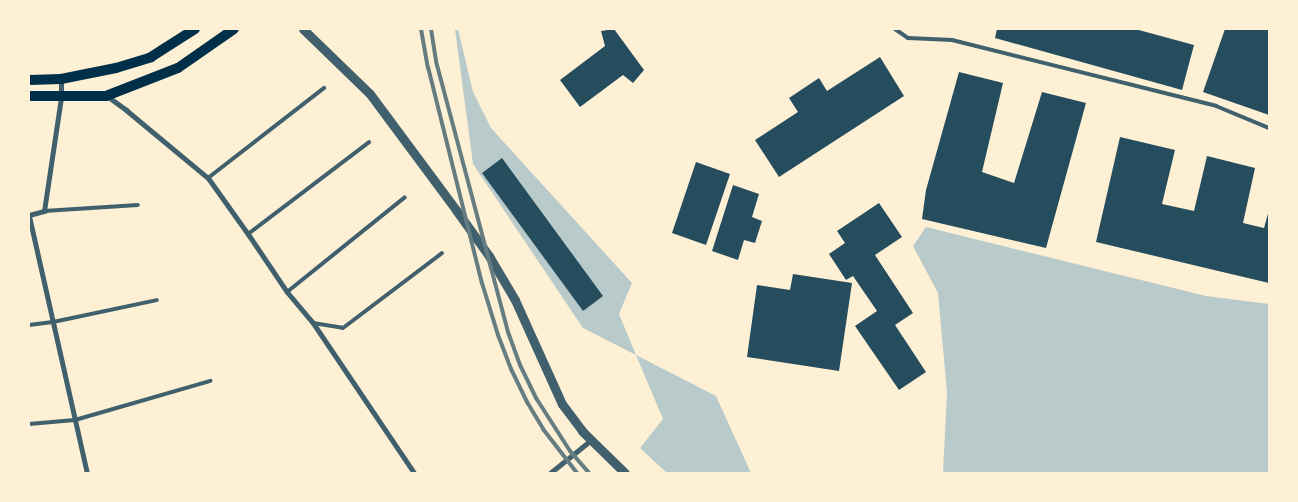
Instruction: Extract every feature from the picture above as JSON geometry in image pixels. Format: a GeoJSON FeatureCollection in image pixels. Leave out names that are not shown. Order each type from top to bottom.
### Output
{"type":"FeatureCollection","features":[{"type":"Feature","properties":{"kind":"main road"},"geometry":{"type":"LineString","coordinates":[[29,80],[61,79],[116,68],[150,57],[195,29]]}},
{"type":"Feature","properties":{"kind":"main road"},"geometry":{"type":"LineString","coordinates":[[29,96],[106,96],[178,68],[234,29]]}},
{"type":"Feature","properties":{"kind":"street"},"geometry":{"type":"LineString","coordinates":[[303,29],[370,94],[489,256],[519,307],[562,404],[591,440],[624,473]]}},
{"type":"Feature","properties":{"kind":"street"},"geometry":{"type":"LineString","coordinates":[[61,79],[61,97],[44,211],[29,216],[87,473]]}},
{"type":"Feature","properties":{"kind":"street"},"geometry":{"type":"LineString","coordinates":[[106,96],[126,110],[208,178],[287,292],[312,323],[414,473]]}},
{"type":"Feature","properties":{"kind":"street"},"geometry":{"type":"LineString","coordinates":[[550,473],[591,440]]}},
{"type":"Feature","properties":{"kind":"lane"},"geometry":{"type":"LineString","coordinates":[[895,29],[908,38],[952,40],[1216,106],[1269,128]]}},
{"type":"Feature","properties":{"kind":"lane"},"geometry":{"type":"LineString","coordinates":[[208,178],[324,88]]}},
{"type":"Feature","properties":{"kind":"lane"},"geometry":{"type":"LineString","coordinates":[[248,234],[369,142]]}},
{"type":"Feature","properties":{"kind":"lane"},"geometry":{"type":"LineString","coordinates":[[287,292],[405,197]]}},
{"type":"Feature","properties":{"kind":"lane"},"geometry":{"type":"LineString","coordinates":[[44,211],[138,205]]}},
{"type":"Feature","properties":{"kind":"lane"},"geometry":{"type":"LineString","coordinates":[[312,323],[343,328],[442,253]]}},
{"type":"Feature","properties":{"kind":"lane"},"geometry":{"type":"LineString","coordinates":[[29,325],[157,300]]}},
{"type":"Feature","properties":{"kind":"lane"},"geometry":{"type":"LineString","coordinates":[[29,424],[75,420],[210,381]]}},
{"type":"Feature","properties":{"kind":"shaded area"},"geometry":{"type":"Polygon","coordinates":[[[455,29],[458,29],[473,92],[491,128],[632,283],[619,314],[636,355],[583,328],[473,164],[455,29]]]}},
{"type":"Feature","properties":{"kind":"shaded area"},"geometry":{"type":"Polygon","coordinates":[[[926,227],[1206,296],[1269,304],[1269,473],[943,473],[947,393],[938,293],[913,246],[926,227]]]}},
{"type":"Feature","properties":{"kind":"shaded area"},"geometry":{"type":"Polygon","coordinates":[[[636,355],[716,396],[751,473],[667,473],[640,448],[663,419],[636,355]]]}},
{"type":"Feature","properties":{"kind":"building"},"geometry":{"type":"Polygon","coordinates":[[[614,29],[644,70],[633,83],[623,75],[580,107],[560,80],[605,46],[601,31],[614,29]]]}},
{"type":"Feature","properties":{"kind":"building"},"geometry":{"type":"Polygon","coordinates":[[[997,29],[1135,29],[1194,45],[1182,90],[995,38],[997,29]]]}},
{"type":"Feature","properties":{"kind":"building"},"geometry":{"type":"Polygon","coordinates":[[[1225,29],[1269,29],[1269,115],[1203,92],[1225,29]]]}},
{"type":"Feature","properties":{"kind":"building"},"geometry":{"type":"Polygon","coordinates":[[[880,57],[904,96],[779,177],[755,140],[798,112],[789,98],[819,78],[827,91],[880,57]]]}},
{"type":"Feature","properties":{"kind":"building"},"geometry":{"type":"Polygon","coordinates":[[[959,72],[1003,83],[982,172],[1014,183],[1042,92],[1086,103],[1046,248],[922,219],[926,190],[959,72]]]}},
{"type":"Feature","properties":{"kind":"building"},"geometry":{"type":"Polygon","coordinates":[[[1120,137],[1175,150],[1162,204],[1194,211],[1207,156],[1255,168],[1243,223],[1264,228],[1269,210],[1269,283],[1096,242],[1120,137]]]}},
{"type":"Feature","properties":{"kind":"building"},"geometry":{"type":"Polygon","coordinates":[[[502,158],[603,296],[583,311],[482,173],[502,158]]]}},
{"type":"Feature","properties":{"kind":"building"},"geometry":{"type":"Polygon","coordinates":[[[696,162],[730,174],[706,245],[672,233],[696,162]]]}},
{"type":"Feature","properties":{"kind":"building"},"geometry":{"type":"Polygon","coordinates":[[[733,185],[759,194],[752,217],[762,221],[755,243],[744,240],[738,260],[712,251],[733,185]]]}},
{"type":"Feature","properties":{"kind":"building"},"geometry":{"type":"Polygon","coordinates":[[[879,203],[902,237],[875,255],[913,313],[895,325],[926,372],[899,390],[855,326],[877,311],[853,276],[846,280],[829,254],[845,243],[837,231],[879,203]]]}},
{"type":"Feature","properties":{"kind":"building"},"geometry":{"type":"Polygon","coordinates":[[[793,274],[852,283],[839,371],[747,357],[757,285],[790,290],[793,274]]]}},
{"type":"Feature","properties":{"kind":"railway"},"geometry":{"type":"LineString","coordinates":[[421,29],[428,67],[482,283],[498,335],[511,369],[527,402],[543,429],[577,473]]}},
{"type":"Feature","properties":{"kind":"railway"},"geometry":{"type":"LineString","coordinates":[[431,29],[437,65],[508,332],[520,365],[536,398],[570,451],[589,473]]}}]}
